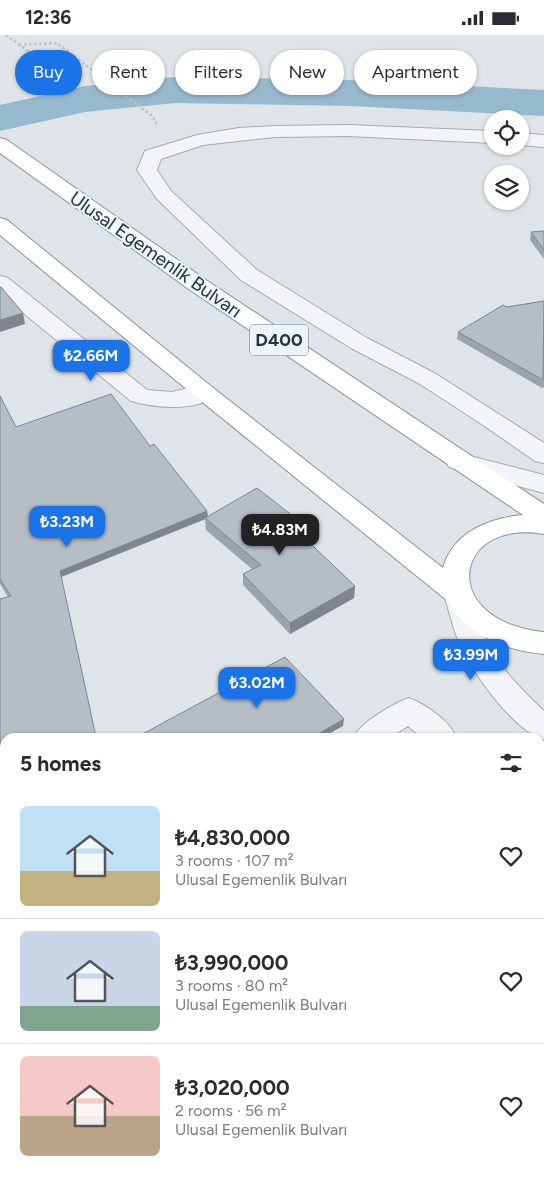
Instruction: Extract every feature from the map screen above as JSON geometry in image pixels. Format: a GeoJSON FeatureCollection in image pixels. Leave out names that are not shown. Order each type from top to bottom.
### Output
{"type":"FeatureCollection","features":[{"type":"Feature","properties":{"kind":"highway","name":"Ulusal Egemenlik Bulvarı"},"geometry":{"type":"LineString","coordinates":[[9,150],[198,285],[458,461],[544,516]]}},
{"type":"Feature","properties":{"kind":"highway"},"geometry":{"type":"LineString","coordinates":[[0,224],[458,595],[471,613],[490,628],[515,638],[544,643]]}},
{"type":"Feature","properties":{"kind":"highway"},"geometry":{"type":"LineString","coordinates":[[458,595],[454,576],[458,558],[470,542],[490,531],[514,524],[544,525]]}},
{"type":"Feature","properties":{"kind":"highway"},"geometry":{"type":"LineString","coordinates":[[515,638],[544,658]]}},
{"type":"Feature","properties":{"kind":"street"},"geometry":{"type":"LineString","coordinates":[[484,137],[330,130],[261,132],[202,139],[171,148],[152,155],[147,170],[164,195],[249,275],[359,343],[428,379],[492,419],[544,455]]}},
{"type":"Feature","properties":{"kind":"street"},"geometry":{"type":"LineString","coordinates":[[529,140],[544,141]]}},
{"type":"Feature","properties":{"kind":"street"},"geometry":{"type":"LineString","coordinates":[[0,283],[139,396],[157,400],[178,400],[204,391]]}},
{"type":"Feature","properties":{"kind":"street"},"geometry":{"type":"LineString","coordinates":[[458,461],[544,483]]}},
{"type":"Feature","properties":{"kind":"street"},"geometry":{"type":"LineString","coordinates":[[458,595],[474,645],[492,674],[532,718],[544,727]]}},
{"type":"Feature","properties":{"kind":"street"},"geometry":{"type":"LineString","coordinates":[[375,733],[408,710],[436,733]]}},
{"type":"Feature","properties":{"kind":"path"},"geometry":{"type":"LineString","coordinates":[[6,35],[26,50]]}},
{"type":"Feature","properties":{"kind":"path"},"geometry":{"type":"LineString","coordinates":[[19,45],[57,43],[152,116]]}},
{"type":"Feature","properties":{"kind":"building"},"geometry":{"type":"Polygon","coordinates":[[[544,231],[544,250],[531,232],[544,231]]]}},
{"type":"Feature","properties":{"kind":"building"},"geometry":{"type":"Polygon","coordinates":[[[1,287],[23,313],[0,320],[1,287]]]}},
{"type":"Feature","properties":{"kind":"building"},"geometry":{"type":"Polygon","coordinates":[[[544,301],[543,380],[458,332],[503,305],[507,307],[544,301]]]}},
{"type":"Feature","properties":{"kind":"building"},"geometry":{"type":"Polygon","coordinates":[[[111,394],[150,446],[154,444],[207,511],[60,571],[95,733],[0,733],[0,599],[11,596],[0,579],[0,396],[16,427],[111,394]]]}},
{"type":"Feature","properties":{"kind":"building"},"geometry":{"type":"Polygon","coordinates":[[[257,488],[303,524],[295,529],[355,586],[290,623],[243,574],[261,565],[205,518],[257,488]]]}},
{"type":"Feature","properties":{"kind":"building"},"geometry":{"type":"Polygon","coordinates":[[[285,657],[344,719],[320,733],[144,733],[285,657]]]}},
{"type":"Feature","properties":{"kind":"waterway"},"geometry":{"type":"LineString","coordinates":[[0,118],[85,99],[175,90],[351,93],[544,103]]}}]}
